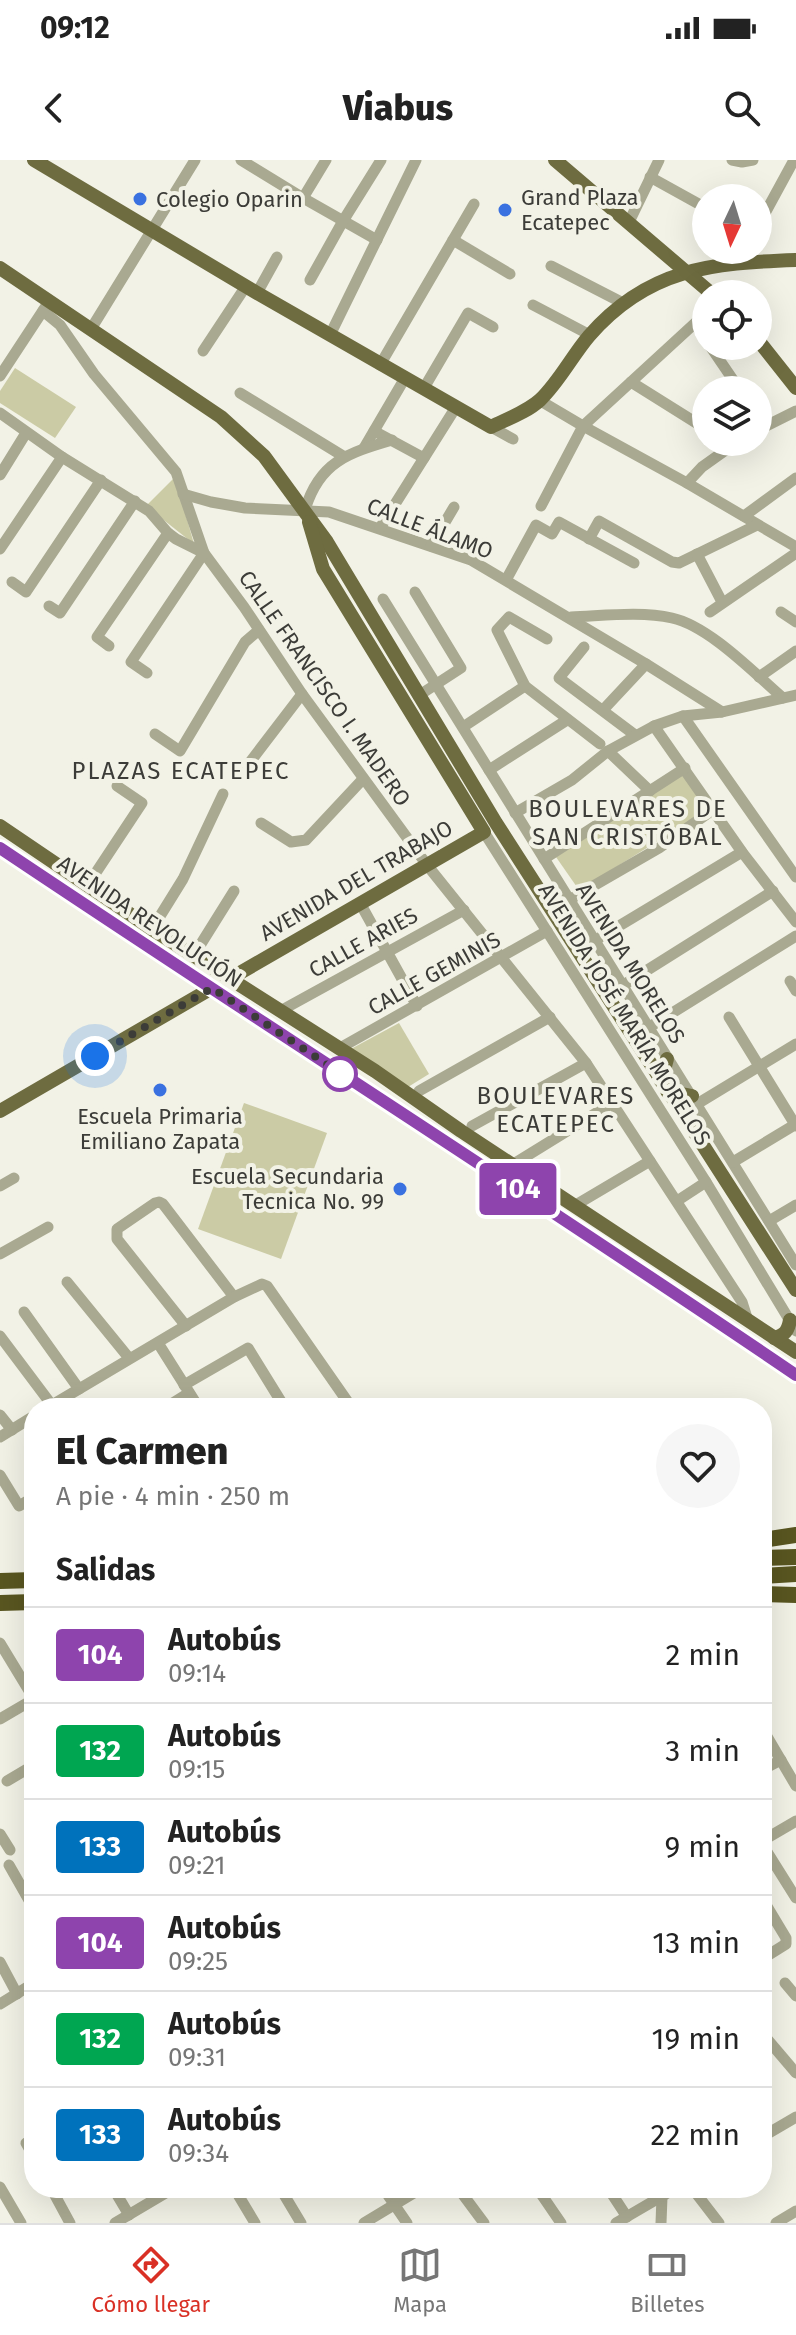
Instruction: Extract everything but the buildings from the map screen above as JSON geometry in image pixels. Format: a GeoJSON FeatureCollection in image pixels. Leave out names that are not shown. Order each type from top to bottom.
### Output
{"type":"FeatureCollection","features":[{"type":"Feature","properties":{"kind":"highway"},"geometry":{"type":"LineString","coordinates":[[772,1539],[796,1535]]}},
{"type":"Feature","properties":{"kind":"highway"},"geometry":{"type":"LineString","coordinates":[[772,1558],[796,1557]]}},
{"type":"Feature","properties":{"kind":"highway"},"geometry":{"type":"LineString","coordinates":[[772,1575],[796,1574]]}},
{"type":"Feature","properties":{"kind":"highway"},"geometry":{"type":"LineString","coordinates":[[0,1581],[24,1580]]}},
{"type":"Feature","properties":{"kind":"highway"},"geometry":{"type":"LineString","coordinates":[[772,1594],[796,1595]]}},
{"type":"Feature","properties":{"kind":"highway"},"geometry":{"type":"LineString","coordinates":[[0,1603],[24,1602]]}},
{"type":"Feature","properties":{"kind":"main road"},"geometry":{"type":"LineString","coordinates":[[34,160],[251,290],[491,427],[539,400],[590,335],[623,303],[638,292],[686,271],[712,264]]}},
{"type":"Feature","properties":{"kind":"main road"},"geometry":{"type":"LineString","coordinates":[[555,160],[696,280]]}},
{"type":"Feature","properties":{"kind":"main road"},"geometry":{"type":"LineString","coordinates":[[772,258],[796,260]]}},
{"type":"Feature","properties":{"kind":"main road","name":"AVENIDA JOSÉ MARÍA MORELOS"},"geometry":{"type":"LineString","coordinates":[[0,268],[46,305],[91,329],[210,409],[243,434],[264,456],[327,542],[418,696],[490,828]]}},
{"type":"Feature","properties":{"kind":"main road"},"geometry":{"type":"LineString","coordinates":[[772,358],[796,388]]}},
{"type":"Feature","properties":{"kind":"main road","name":"AVENIDA JOSÉ MARÍA MORELOS"},"geometry":{"type":"LineString","coordinates":[[305,510],[323,569],[459,789],[490,828],[664,1086],[796,1290]]}},
{"type":"Feature","properties":{"kind":"main road","name":"AVENIDA REVOLUCIÓN"},"geometry":{"type":"LineString","coordinates":[[0,826],[796,1352]]}},
{"type":"Feature","properties":{"kind":"main road","name":"AVENIDA DEL TRABAJO"},"geometry":{"type":"LineString","coordinates":[[231,978],[490,828]]}},
{"type":"Feature","properties":{"kind":"main road","name":"AVENIDA REVOLUCIÓN"},"geometry":{"type":"LineString","coordinates":[[0,848],[796,1375]]}},
{"type":"Feature","properties":{"kind":"main road","name":"AVENIDA DEL TRABAJO"},"geometry":{"type":"LineString","coordinates":[[0,1111],[212,988]]}},
{"type":"Feature","properties":{"kind":"main road"},"geometry":{"type":"LineString","coordinates":[[667,1059],[664,1086],[695,1100]]}},
{"type":"Feature","properties":{"kind":"main road"},"geometry":{"type":"LineString","coordinates":[[774,1338],[783,1336],[793,1325]]}},
{"type":"Feature","properties":{"kind":"street"},"geometry":{"type":"LineString","coordinates":[[91,329],[195,160]]}},
{"type":"Feature","properties":{"kind":"street"},"geometry":{"type":"LineString","coordinates":[[241,160],[377,240]]}},
{"type":"Feature","properties":{"kind":"street"},"geometry":{"type":"LineString","coordinates":[[303,198],[326,160]]}},
{"type":"Feature","properties":{"kind":"street"},"geometry":{"type":"LineString","coordinates":[[310,280],[381,160]]}},
{"type":"Feature","properties":{"kind":"street"},"geometry":{"type":"LineString","coordinates":[[330,335],[416,160]]}},
{"type":"Feature","properties":{"kind":"street"},"geometry":{"type":"LineString","coordinates":[[629,222],[659,160]]}},
{"type":"Feature","properties":{"kind":"street"},"geometry":{"type":"LineString","coordinates":[[732,160],[751,160]]}},
{"type":"Feature","properties":{"kind":"street"},"geometry":{"type":"LineString","coordinates":[[772,200],[794,160]]}},
{"type":"Feature","properties":{"kind":"street"},"geometry":{"type":"LineString","coordinates":[[650,177],[692,200]]}},
{"type":"Feature","properties":{"kind":"street"},"geometry":{"type":"LineString","coordinates":[[380,365],[474,204]]}},
{"type":"Feature","properties":{"kind":"street"},"geometry":{"type":"LineString","coordinates":[[453,240],[510,274]]}},
{"type":"Feature","properties":{"kind":"street"},"geometry":{"type":"LineString","coordinates":[[203,351],[277,257]]}},
{"type":"Feature","properties":{"kind":"street"},"geometry":{"type":"LineString","coordinates":[[551,266],[623,303]]}},
{"type":"Feature","properties":{"kind":"street"},"geometry":{"type":"LineString","coordinates":[[0,376],[46,305]]}},
{"type":"Feature","properties":{"kind":"street","name":"CALLE FRANCISCO I. MADERO"},"geometry":{"type":"LineString","coordinates":[[46,305],[94,374],[176,472],[204,553],[302,694],[427,865],[550,1017],[614,1102],[742,1302],[748,1322]]}},
{"type":"Feature","properties":{"kind":"street"},"geometry":{"type":"LineString","coordinates":[[533,305],[590,335]]}},
{"type":"Feature","properties":{"kind":"street"},"geometry":{"type":"LineString","coordinates":[[424,388],[468,313],[493,327]]}},
{"type":"Feature","properties":{"kind":"street"},"geometry":{"type":"LineString","coordinates":[[541,506],[583,426],[692,327]]}},
{"type":"Feature","properties":{"kind":"street"},"geometry":{"type":"LineString","coordinates":[[364,448],[405,378]]}},
{"type":"Feature","properties":{"kind":"street"},"geometry":{"type":"LineString","coordinates":[[631,382],[692,420]]}},
{"type":"Feature","properties":{"kind":"street"},"geometry":{"type":"LineString","coordinates":[[240,393],[343,456]]}},
{"type":"Feature","properties":{"kind":"street"},"geometry":{"type":"LineString","coordinates":[[539,400],[744,516],[796,550],[710,612]]}},
{"type":"Feature","properties":{"kind":"street"},"geometry":{"type":"LineString","coordinates":[[380,528],[456,407]]}},
{"type":"Feature","properties":{"kind":"street"},"geometry":{"type":"LineString","coordinates":[[772,420],[796,411]]}},
{"type":"Feature","properties":{"kind":"street"},"geometry":{"type":"LineString","coordinates":[[0,413],[62,457],[135,501],[149,511],[168,533],[204,553],[131,662],[147,673]]}},
{"type":"Feature","properties":{"kind":"street"},"geometry":{"type":"LineString","coordinates":[[491,427],[513,439]]}},
{"type":"Feature","properties":{"kind":"street"},"geometry":{"type":"LineString","coordinates":[[374,431],[424,458]]}},
{"type":"Feature","properties":{"kind":"street"},"geometry":{"type":"LineString","coordinates":[[0,475],[26,433]]}},
{"type":"Feature","properties":{"kind":"street"},"geometry":{"type":"LineString","coordinates":[[305,510],[316,482],[328,468],[343,456],[392,440]]}},
{"type":"Feature","properties":{"kind":"street"},"geometry":{"type":"LineString","coordinates":[[687,483],[716,456]]}},
{"type":"Feature","properties":{"kind":"street"},"geometry":{"type":"LineString","coordinates":[[0,549],[62,457]]}},
{"type":"Feature","properties":{"kind":"street"},"geometry":{"type":"LineString","coordinates":[[744,516],[796,478]]}},
{"type":"Feature","properties":{"kind":"street"},"geometry":{"type":"LineString","coordinates":[[12,582],[26,592],[101,480]]}},
{"type":"Feature","properties":{"kind":"street","name":"CALLE ÁLAMO"},"geometry":{"type":"LineString","coordinates":[[183,494],[245,508],[329,512],[471,560],[722,712]]}},
{"type":"Feature","properties":{"kind":"street"},"geometry":{"type":"LineString","coordinates":[[49,606],[60,613],[135,501]]}},
{"type":"Feature","properties":{"kind":"street"},"geometry":{"type":"LineString","coordinates":[[431,546],[454,507]]}},
{"type":"Feature","properties":{"kind":"street"},"geometry":{"type":"LineString","coordinates":[[589,539],[599,521],[679,563],[757,525]]}},
{"type":"Feature","properties":{"kind":"street"},"geometry":{"type":"LineString","coordinates":[[506,580],[536,525],[552,534],[559,522],[634,563]]}},
{"type":"Feature","properties":{"kind":"street"},"geometry":{"type":"LineString","coordinates":[[109,646],[97,637],[168,533]]}},
{"type":"Feature","properties":{"kind":"street"},"geometry":{"type":"LineString","coordinates":[[697,554],[722,602]]}},
{"type":"Feature","properties":{"kind":"street"},"geometry":{"type":"LineString","coordinates":[[415,592],[461,668],[418,696]]}},
{"type":"Feature","properties":{"kind":"street","name":"AVENIDA MORELOS"},"geometry":{"type":"LineString","coordinates":[[383,599],[796,1264]]}},
{"type":"Feature","properties":{"kind":"street"},"geometry":{"type":"LineString","coordinates":[[781,612],[796,622]]}},
{"type":"Feature","properties":{"kind":"street"},"geometry":{"type":"LineString","coordinates":[[568,617],[614,615],[671,618],[686,623],[704,633],[783,698]]}},
{"type":"Feature","properties":{"kind":"street"},"geometry":{"type":"LineString","coordinates":[[547,639],[509,617],[497,630],[525,686],[604,748],[650,791]]}},
{"type":"Feature","properties":{"kind":"street"},"geometry":{"type":"LineString","coordinates":[[155,734],[180,751],[245,642],[259,630]]}},
{"type":"Feature","properties":{"kind":"street"},"geometry":{"type":"LineString","coordinates":[[584,647],[559,678],[635,735]]}},
{"type":"Feature","properties":{"kind":"street"},"geometry":{"type":"LineString","coordinates":[[759,677],[796,651]]}},
{"type":"Feature","properties":{"kind":"street"},"geometry":{"type":"LineString","coordinates":[[603,710],[646,664]]}},
{"type":"Feature","properties":{"kind":"street"},"geometry":{"type":"LineString","coordinates":[[463,727],[525,686]]}},
{"type":"Feature","properties":{"kind":"street"},"geometry":{"type":"LineString","coordinates":[[247,766],[302,694]]}},
{"type":"Feature","properties":{"kind":"street"},"geometry":{"type":"LineString","coordinates":[[515,813],[572,780],[604,748],[654,726],[683,716],[722,712],[796,695]]}},
{"type":"Feature","properties":{"kind":"street"},"geometry":{"type":"LineString","coordinates":[[683,716],[796,877]]}},
{"type":"Feature","properties":{"kind":"street"},"geometry":{"type":"LineString","coordinates":[[489,770],[567,720]]}},
{"type":"Feature","properties":{"kind":"street"},"geometry":{"type":"LineString","coordinates":[[654,726],[742,852],[796,922]]}},
{"type":"Feature","properties":{"kind":"street"},"geometry":{"type":"LineString","coordinates":[[544,859],[685,768]]}},
{"type":"Feature","properties":{"kind":"street"},"geometry":{"type":"LineString","coordinates":[[261,823],[291,842],[306,840],[363,779]]}},
{"type":"Feature","properties":{"kind":"street"},"geometry":{"type":"LineString","coordinates":[[75,876],[83,878],[95,874],[142,803],[117,786]]}},
{"type":"Feature","properties":{"kind":"street"},"geometry":{"type":"LineString","coordinates":[[152,929],[183,879],[223,794]]}},
{"type":"Feature","properties":{"kind":"street"},"geometry":{"type":"LineString","coordinates":[[569,900],[659,848],[714,809]]}},
{"type":"Feature","properties":{"kind":"street","name":"AVENIDA JOSÉ MARÍA MORELOS"},"geometry":{"type":"LineString","coordinates":[[490,828],[547,931],[793,1325]]}},
{"type":"Feature","properties":{"kind":"street"},"geometry":{"type":"LineString","coordinates":[[594,941],[742,852]]}},
{"type":"Feature","properties":{"kind":"street"},"geometry":{"type":"LineString","coordinates":[[95,874],[105,896]]}},
{"type":"Feature","properties":{"kind":"street"},"geometry":{"type":"LineString","coordinates":[[194,955],[234,891]]}},
{"type":"Feature","properties":{"kind":"street"},"geometry":{"type":"LineString","coordinates":[[622,986],[773,891]]}},
{"type":"Feature","properties":{"kind":"street"},"geometry":{"type":"LineString","coordinates":[[360,903],[417,1006]]}},
{"type":"Feature","properties":{"kind":"street","name":"CALLE ARIES"},"geometry":{"type":"LineString","coordinates":[[282,1010],[464,910]]}},
{"type":"Feature","properties":{"kind":"street","name":"CALLE GEMINIS"},"geometry":{"type":"LineString","coordinates":[[340,1048],[547,931]]}},
{"type":"Feature","properties":{"kind":"street"},"geometry":{"type":"LineString","coordinates":[[648,1028],[796,936]]}},
{"type":"Feature","properties":{"kind":"street","name":"AVENIDA DEL TRABAJO"},"geometry":{"type":"LineString","coordinates":[[212,988],[231,978]]}},
{"type":"Feature","properties":{"kind":"street"},"geometry":{"type":"LineString","coordinates":[[419,1091],[550,1017]]}},
{"type":"Feature","properties":{"kind":"street"},"geometry":{"type":"LineString","coordinates":[[729,1017],[796,1125],[733,1162]]}},
{"type":"Feature","properties":{"kind":"street"},"geometry":{"type":"LineString","coordinates":[[695,1100],[760,1067],[796,1044]]}},
{"type":"Feature","properties":{"kind":"street"},"geometry":{"type":"LineString","coordinates":[[472,1126],[586,1063]]}},
{"type":"Feature","properties":{"kind":"street"},"geometry":{"type":"LineString","coordinates":[[512,1165],[614,1102]]}},
{"type":"Feature","properties":{"kind":"street"},"geometry":{"type":"LineString","coordinates":[[574,1206],[650,1161]]}},
{"type":"Feature","properties":{"kind":"street"},"geometry":{"type":"LineString","coordinates":[[0,1186],[14,1178]]}},
{"type":"Feature","properties":{"kind":"street"},"geometry":{"type":"LineString","coordinates":[[677,1201],[706,1182]]}},
{"type":"Feature","properties":{"kind":"street"},"geometry":{"type":"LineString","coordinates":[[186,1326],[117,1239],[117,1229],[155,1203],[163,1204],[234,1297]]}},
{"type":"Feature","properties":{"kind":"street"},"geometry":{"type":"LineString","coordinates":[[769,1221],[796,1205]]}},
{"type":"Feature","properties":{"kind":"street"},"geometry":{"type":"LineString","coordinates":[[0,1253],[48,1227]]}},
{"type":"Feature","properties":{"kind":"street"},"geometry":{"type":"LineString","coordinates":[[67,1282],[129,1358]]}},
{"type":"Feature","properties":{"kind":"street"},"geometry":{"type":"LineString","coordinates":[[65,1398],[234,1297],[262,1284],[267,1286],[345,1398]]}},
{"type":"Feature","properties":{"kind":"street"},"geometry":{"type":"LineString","coordinates":[[24,1312],[79,1389]]}},
{"type":"Feature","properties":{"kind":"street"},"geometry":{"type":"LineString","coordinates":[[0,1336],[45,1398]]}},
{"type":"Feature","properties":{"kind":"street"},"geometry":{"type":"LineString","coordinates":[[158,1343],[193,1398]]}},
{"type":"Feature","properties":{"kind":"street"},"geometry":{"type":"LineString","coordinates":[[177,1398],[248,1348],[279,1398]]}},
{"type":"Feature","properties":{"kind":"street"},"geometry":{"type":"LineString","coordinates":[[0,1415],[12,1430]]}},
{"type":"Feature","properties":{"kind":"street"},"geometry":{"type":"LineString","coordinates":[[0,1437],[24,1422]]}},
{"type":"Feature","properties":{"kind":"street"},"geometry":{"type":"LineString","coordinates":[[0,1475],[19,1506],[24,1503]]}},
{"type":"Feature","properties":{"kind":"street"},"geometry":{"type":"LineString","coordinates":[[0,1643],[24,1683]]}},
{"type":"Feature","properties":{"kind":"street"},"geometry":{"type":"LineString","coordinates":[[0,1719],[24,1705]]}},
{"type":"Feature","properties":{"kind":"street"},"geometry":{"type":"LineString","coordinates":[[772,1745],[796,1786]]}},
{"type":"Feature","properties":{"kind":"street"},"geometry":{"type":"LineString","coordinates":[[772,1765],[781,1760]]}},
{"type":"Feature","properties":{"kind":"street"},"geometry":{"type":"LineString","coordinates":[[7,1781],[24,1771]]}},
{"type":"Feature","properties":{"kind":"street"},"geometry":{"type":"LineString","coordinates":[[772,1837],[796,1821]]}},
{"type":"Feature","properties":{"kind":"street"},"geometry":{"type":"LineString","coordinates":[[0,1834],[10,1850]]}},
{"type":"Feature","properties":{"kind":"street"},"geometry":{"type":"LineString","coordinates":[[772,1859],[796,1898]]}},
{"type":"Feature","properties":{"kind":"street"},"geometry":{"type":"LineString","coordinates":[[9,1865],[24,1891]]}},
{"type":"Feature","properties":{"kind":"street"},"geometry":{"type":"LineString","coordinates":[[772,1915],[786,1938],[786,1944],[772,1953]]}},
{"type":"Feature","properties":{"kind":"street"},"geometry":{"type":"LineString","coordinates":[[0,1962],[17,1994]]}},
{"type":"Feature","properties":{"kind":"street"},"geometry":{"type":"LineString","coordinates":[[785,1983],[796,1996]]}},
{"type":"Feature","properties":{"kind":"street"},"geometry":{"type":"LineString","coordinates":[[0,2004],[24,1989]]}},
{"type":"Feature","properties":{"kind":"street"},"geometry":{"type":"LineString","coordinates":[[772,2045],[796,2073]]}},
{"type":"Feature","properties":{"kind":"street"},"geometry":{"type":"LineString","coordinates":[[772,2131],[796,2117]]}},
{"type":"Feature","properties":{"kind":"street"},"geometry":{"type":"LineString","coordinates":[[0,2187],[21,2223]]}},
{"type":"Feature","properties":{"kind":"street"},"geometry":{"type":"LineString","coordinates":[[56,2198],[70,2223]]}},
{"type":"Feature","properties":{"kind":"street"},"geometry":{"type":"LineString","coordinates":[[119,2198],[129,2215]]}},
{"type":"Feature","properties":{"kind":"street"},"geometry":{"type":"LineString","coordinates":[[115,2223],[155,2198]]}},
{"type":"Feature","properties":{"kind":"street"},"geometry":{"type":"LineString","coordinates":[[240,2198],[255,2223]]}},
{"type":"Feature","properties":{"kind":"street"},"geometry":{"type":"LineString","coordinates":[[286,2198],[301,2223]]}},
{"type":"Feature","properties":{"kind":"street"},"geometry":{"type":"LineString","coordinates":[[389,2198],[407,2223]]}},
{"type":"Feature","properties":{"kind":"street"},"geometry":{"type":"LineString","coordinates":[[364,2223],[406,2198]]}},
{"type":"Feature","properties":{"kind":"street"},"geometry":{"type":"LineString","coordinates":[[465,2198],[484,2223]]}},
{"type":"Feature","properties":{"kind":"street"},"geometry":{"type":"LineString","coordinates":[[544,2198],[561,2223]]}},
{"type":"Feature","properties":{"kind":"street"},"geometry":{"type":"LineString","coordinates":[[612,2198],[622,2220],[650,2198]]}},
{"type":"Feature","properties":{"kind":"street"},"geometry":{"type":"LineString","coordinates":[[659,2198],[661,2223]]}},
{"type":"Feature","properties":{"kind":"street"},"geometry":{"type":"LineString","coordinates":[[700,2198],[719,2223]]}},
{"type":"Feature","properties":{"kind":"street"},"geometry":{"type":"LineString","coordinates":[[776,2223],[796,2211]]}},
{"type":"Feature","properties":{"kind":"green space"},"geometry":{"type":"Polygon","coordinates":[[[15,368],[76,407],[55,438],[0,403],[0,391],[15,368]]]}},
{"type":"Feature","properties":{"kind":"green space"},"geometry":{"type":"Polygon","coordinates":[[[175,477],[194,544],[146,506],[175,477]]]}},
{"type":"Feature","properties":{"kind":"green space"},"geometry":{"type":"Polygon","coordinates":[[[685,773],[708,810],[579,890],[556,857],[685,773]]]}},
{"type":"Feature","properties":{"kind":"green space"},"geometry":{"type":"Polygon","coordinates":[[[399,1023],[429,1074],[408,1087],[349,1050],[399,1023]]]}},
{"type":"Feature","properties":{"kind":"green space"},"geometry":{"type":"Polygon","coordinates":[[[244,1103],[327,1133],[281,1259],[198,1229],[244,1103]]]}},
{"type":"Feature","properties":{"kind":"bus line","name":"104"},"geometry":{"type":"LineString","coordinates":[[0,848],[796,1375]]}},
{"type":"Feature","properties":{"kind":"place","name":"Colegio Oparin"},"geometry":{"type":"Point","coordinates":[140,199]}},
{"type":"Feature","properties":{"kind":"place","name":"Grand Plaza Ecatepec"},"geometry":{"type":"Point","coordinates":[505,210]}},
{"type":"Feature","properties":{"kind":"place","name":"Escuela Primaria Emiliano Zapata"},"geometry":{"type":"Point","coordinates":[160,1090]}},
{"type":"Feature","properties":{"kind":"place","name":"Escuela Secundaria Tecnica No. 99"},"geometry":{"type":"Point","coordinates":[400,1189]}},
{"type":"Feature","properties":{"kind":"district","name":"PLAZAS ECATEPEC"},"geometry":{"type":"Point","coordinates":[181,771]}},
{"type":"Feature","properties":{"kind":"district","name":"BOULEVARES DE SAN CRISTÓBAL"},"geometry":{"type":"Point","coordinates":[628,823]}},
{"type":"Feature","properties":{"kind":"district","name":"BOULEVARES ECATEPEC"},"geometry":{"type":"Point","coordinates":[556,1110]}},
{"type":"Feature","properties":{"kind":"route"},"geometry":{"type":"LineString","coordinates":[[95,1056],[212,988],[343,1075],[340,1074]]}}]}
